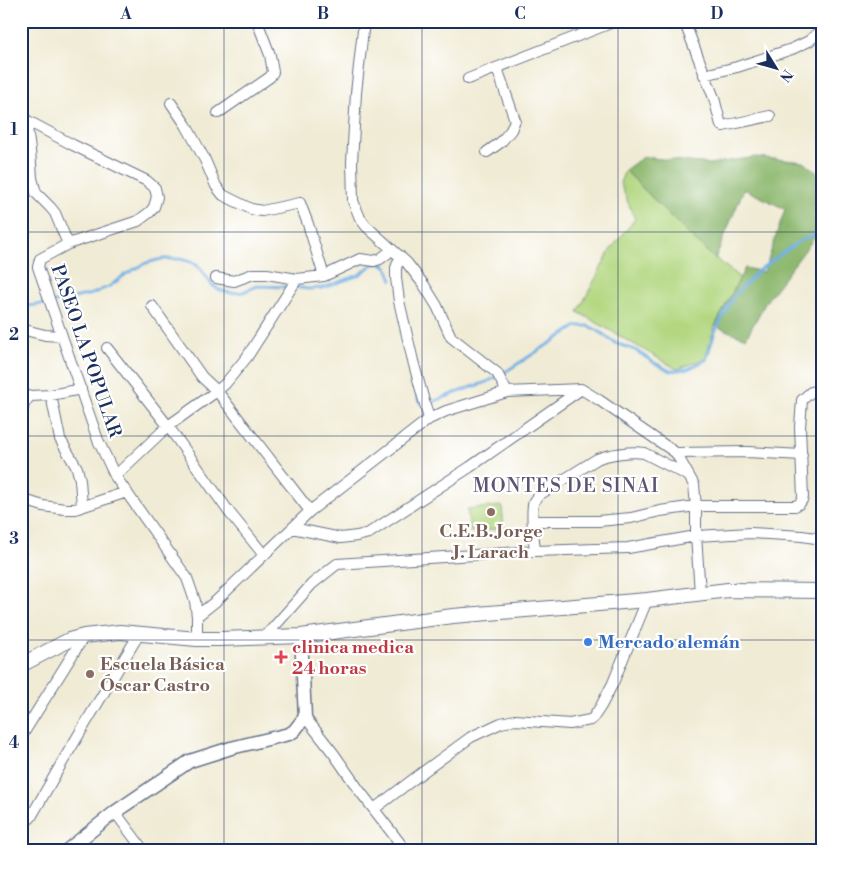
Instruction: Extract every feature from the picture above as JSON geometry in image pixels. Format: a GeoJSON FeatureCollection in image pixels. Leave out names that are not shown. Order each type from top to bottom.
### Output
{"type":"FeatureCollection","features":[{"type":"Feature","properties":{"kind":"main road"},"geometry":{"type":"LineString","coordinates":[[21,665],[69,640],[84,636],[120,632],[197,639],[301,636],[452,616],[647,600],[728,590],[822,591]]}},
{"type":"Feature","properties":{"kind":"street"},"geometry":{"type":"LineString","coordinates":[[218,113],[270,77],[273,72],[270,55],[257,21]]}},
{"type":"Feature","properties":{"kind":"street"},"geometry":{"type":"LineString","coordinates":[[364,21],[356,94],[352,162],[353,201],[360,218],[366,226],[407,263],[424,285],[437,306],[451,337],[497,373],[507,391]]}},
{"type":"Feature","properties":{"kind":"street"},"geometry":{"type":"LineString","coordinates":[[468,79],[616,21]]}},
{"type":"Feature","properties":{"kind":"street"},"geometry":{"type":"LineString","coordinates":[[684,21],[714,98],[722,126],[770,116]]}},
{"type":"Feature","properties":{"kind":"street"},"geometry":{"type":"LineString","coordinates":[[704,75],[737,67],[792,49],[809,41],[822,29]]}},
{"type":"Feature","properties":{"kind":"street"},"geometry":{"type":"LineString","coordinates":[[487,152],[501,142],[511,130],[515,120],[497,68]]}},
{"type":"Feature","properties":{"kind":"street"},"geometry":{"type":"LineString","coordinates":[[171,103],[186,125],[205,160],[216,186],[223,195],[256,210],[300,203],[324,276]]}},
{"type":"Feature","properties":{"kind":"street"},"geometry":{"type":"LineString","coordinates":[[23,116],[36,193],[55,213],[68,244]]}},
{"type":"Feature","properties":{"kind":"street","name":"PASEO LA POPULAR"},"geometry":{"type":"LineString","coordinates":[[23,116],[73,145],[147,181],[155,188],[157,197],[154,207],[138,221],[68,244],[40,260],[38,267],[98,440],[115,476],[187,578],[198,616],[197,639]]}},
{"type":"Feature","properties":{"kind":"street"},"geometry":{"type":"LineString","coordinates":[[21,180],[32,178]]}},
{"type":"Feature","properties":{"kind":"street"},"geometry":{"type":"LineString","coordinates":[[216,278],[234,281],[252,274],[267,274],[297,279],[324,276],[360,259],[374,261],[396,253]]}},
{"type":"Feature","properties":{"kind":"street"},"geometry":{"type":"LineString","coordinates":[[396,253],[399,301],[412,360],[430,419]]}},
{"type":"Feature","properties":{"kind":"street"},"geometry":{"type":"LineString","coordinates":[[115,476],[168,426],[225,384],[247,357],[297,279]]}},
{"type":"Feature","properties":{"kind":"street"},"geometry":{"type":"LineString","coordinates":[[152,306],[202,377],[217,391],[310,511]]}},
{"type":"Feature","properties":{"kind":"street"},"geometry":{"type":"LineString","coordinates":[[21,329],[45,335],[62,336]]}},
{"type":"Feature","properties":{"kind":"street"},"geometry":{"type":"LineString","coordinates":[[107,348],[168,426],[229,512],[264,555]]}},
{"type":"Feature","properties":{"kind":"street"},"geometry":{"type":"LineString","coordinates":[[21,415],[24,404],[30,396],[51,395],[81,389]]}},
{"type":"Feature","properties":{"kind":"street"},"geometry":{"type":"LineString","coordinates":[[292,528],[341,538],[369,533],[470,467],[581,389]]}},
{"type":"Feature","properties":{"kind":"street"},"geometry":{"type":"LineString","coordinates":[[198,616],[310,511],[430,419],[446,411],[507,391],[581,389],[600,400],[676,454],[694,485],[700,593]]}},
{"type":"Feature","properties":{"kind":"street"},"geometry":{"type":"LineString","coordinates":[[533,521],[598,521],[631,518],[660,511],[696,506],[795,506],[800,504],[803,497],[800,427],[802,400],[810,392],[822,392]]}},
{"type":"Feature","properties":{"kind":"street"},"geometry":{"type":"LineString","coordinates":[[51,395],[60,439],[77,468],[82,506]]}},
{"type":"Feature","properties":{"kind":"street"},"geometry":{"type":"LineString","coordinates":[[535,551],[534,500],[539,494],[586,464],[604,456],[638,452],[644,453],[689,476]]}},
{"type":"Feature","properties":{"kind":"street"},"geometry":{"type":"LineString","coordinates":[[676,454],[748,452],[802,455]]}},
{"type":"Feature","properties":{"kind":"street"},"geometry":{"type":"LineString","coordinates":[[21,498],[43,506],[75,509],[127,492]]}},
{"type":"Feature","properties":{"kind":"street"},"geometry":{"type":"LineString","coordinates":[[264,638],[312,584],[338,564],[535,551],[628,548],[696,536],[751,533],[822,539]]}},
{"type":"Feature","properties":{"kind":"street"},"geometry":{"type":"LineString","coordinates":[[374,809],[470,737],[501,723],[514,720],[570,724],[593,718],[613,683],[647,600]]}},
{"type":"Feature","properties":{"kind":"street"},"geometry":{"type":"LineString","coordinates":[[21,826],[31,817],[138,634]]}},
{"type":"Feature","properties":{"kind":"street"},"geometry":{"type":"LineString","coordinates":[[21,737],[84,636]]}},
{"type":"Feature","properties":{"kind":"street"},"geometry":{"type":"LineString","coordinates":[[301,636],[305,717],[406,851]]}},
{"type":"Feature","properties":{"kind":"street"},"geometry":{"type":"LineString","coordinates":[[66,851],[115,812],[190,761],[231,748],[289,734],[294,731],[305,717]]}},
{"type":"Feature","properties":{"kind":"street"},"geometry":{"type":"LineString","coordinates":[[115,812],[144,851]]}},
{"type":"Feature","properties":{"kind":"green space"},"geometry":{"type":"Polygon","coordinates":[[[643,157],[710,164],[756,157],[804,162],[822,177],[822,235],[818,233],[767,300],[746,338],[715,326],[745,268],[764,272],[785,209],[744,189],[715,259],[625,170],[643,157]]]}},
{"type":"Feature","properties":{"kind":"green space"},"geometry":{"type":"Polygon","coordinates":[[[625,170],[695,239],[740,278],[715,326],[705,359],[677,369],[578,312],[611,249],[635,219],[620,183],[625,170]]]}},
{"type":"Feature","properties":{"kind":"green space"},"geometry":{"type":"Polygon","coordinates":[[[502,506],[504,528],[470,532],[467,509],[502,506]]]}},
{"type":"Feature","properties":{"kind":"waterway"},"geometry":{"type":"LineString","coordinates":[[427,404],[487,382],[577,326],[588,326],[597,330],[615,343],[635,350],[670,371],[688,369],[706,360],[715,332],[733,297],[759,270],[798,242],[822,231]]}},
{"type":"Feature","properties":{"kind":"waterway"},"geometry":{"type":"LineString","coordinates":[[21,307],[92,294],[110,286],[146,263],[162,259],[180,259],[192,262],[200,268],[212,285],[219,290],[231,293],[243,292],[257,286],[288,287]]}},
{"type":"Feature","properties":{"kind":"waterway"},"geometry":{"type":"LineString","coordinates":[[294,287],[308,289],[323,288],[359,275],[373,264],[382,263],[387,267],[392,280]]}},
{"type":"Feature","properties":{"kind":"waterway"},"geometry":{"type":"LineString","coordinates":[[416,388],[420,403]]}},
{"type":"Feature","properties":{"kind":"place","name":"C.E.B. Jorge J. Larach"},"geometry":{"type":"Point","coordinates":[491,512]}},
{"type":"Feature","properties":{"kind":"place","name":"Mercado alemán"},"geometry":{"type":"Point","coordinates":[588,642]}},
{"type":"Feature","properties":{"kind":"place","name":"clinica medica 24 horas"},"geometry":{"type":"Point","coordinates":[281,657]}},
{"type":"Feature","properties":{"kind":"place","name":"Escuela Básica Óscar Castro"},"geometry":{"type":"Point","coordinates":[90,674]}},
{"type":"Feature","properties":{"kind":"district","name":"MONTES DE SINAI"},"geometry":{"type":"Point","coordinates":[566,486]}}]}
